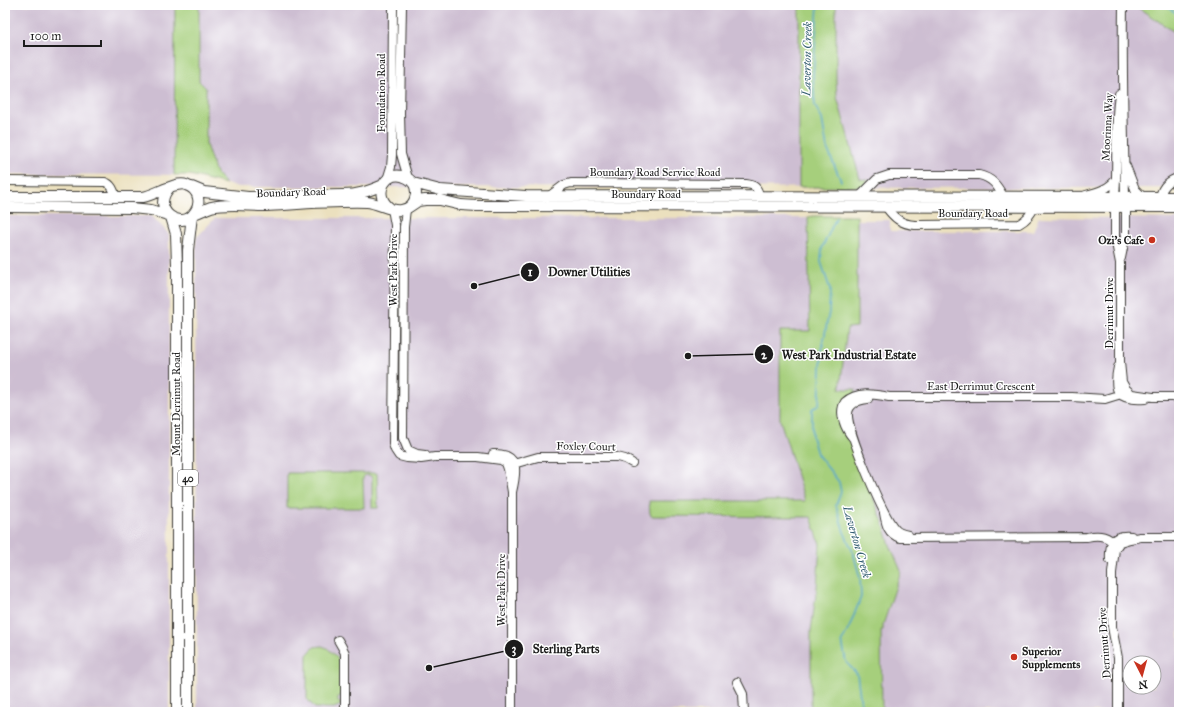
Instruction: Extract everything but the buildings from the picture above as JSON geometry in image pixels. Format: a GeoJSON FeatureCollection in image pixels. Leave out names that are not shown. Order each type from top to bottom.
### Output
{"type":"FeatureCollection","features":[{"type":"Feature","properties":{"kind":"main road"},"geometry":{"type":"LineString","coordinates":[[397,175],[411,181],[415,188],[415,199],[408,208],[399,210],[391,209],[382,201],[381,195],[385,182],[397,175]]}},
{"type":"Feature","properties":{"kind":"main road","name":"Boundary Road"},"geometry":{"type":"LineString","coordinates":[[411,181],[440,190],[526,196],[1078,196],[1161,207],[1179,207]]}},
{"type":"Feature","properties":{"kind":"main road","name":"Boundary Road"},"geometry":{"type":"LineString","coordinates":[[192,187],[204,192],[248,197],[343,195],[368,192],[385,182]]}},
{"type":"Feature","properties":{"kind":"main road"},"geometry":{"type":"LineString","coordinates":[[5,197],[143,197],[156,194],[170,187],[181,184],[192,187]]}},
{"type":"Feature","properties":{"kind":"main road","name":"40"},"geometry":{"type":"LineString","coordinates":[[169,216],[164,210],[162,204],[165,192],[170,187]]}},
{"type":"Feature","properties":{"kind":"main road","name":"40"},"geometry":{"type":"LineString","coordinates":[[192,187],[196,192],[199,203],[193,215]]}},
{"type":"Feature","properties":{"kind":"main road"},"geometry":{"type":"LineString","coordinates":[[759,196],[759,207]]}},
{"type":"Feature","properties":{"kind":"main road"},"geometry":{"type":"LineString","coordinates":[[1022,197],[1029,201],[1034,207]]}},
{"type":"Feature","properties":{"kind":"main road","name":"Boundary Road"},"geometry":{"type":"LineString","coordinates":[[408,208],[418,201],[425,200],[440,200],[461,205],[477,206],[1034,207],[1120,202],[1143,197],[1179,197]]}},
{"type":"Feature","properties":{"kind":"main road","name":"Boundary Road"},"geometry":{"type":"LineString","coordinates":[[193,215],[211,207],[222,206],[265,206],[349,202],[369,202],[391,209]]}},
{"type":"Feature","properties":{"kind":"main road"},"geometry":{"type":"LineString","coordinates":[[5,207],[132,208],[151,210],[182,220],[193,215]]}},
{"type":"Feature","properties":{"kind":"main road","name":"Mount Derrimut Road"},"geometry":{"type":"LineString","coordinates":[[188,712],[188,250],[193,215]]}},
{"type":"Feature","properties":{"kind":"main road","name":"Mount Derrimut Road"},"geometry":{"type":"LineString","coordinates":[[169,216],[176,234],[177,264],[177,712]]}},
{"type":"Feature","properties":{"kind":"street","name":"Foundation Road"},"geometry":{"type":"LineString","coordinates":[[393,5],[396,114],[401,154],[411,181]]}},
{"type":"Feature","properties":{"kind":"street","name":"Foundation Road"},"geometry":{"type":"LineString","coordinates":[[385,182],[391,167],[396,114],[402,5]]}},
{"type":"Feature","properties":{"kind":"street","name":"Moorinna Way"},"geometry":{"type":"LineString","coordinates":[[1120,202],[1124,159],[1122,77],[1123,5]]}},
{"type":"Feature","properties":{"kind":"street","name":"Moorinna Way"},"geometry":{"type":"LineString","coordinates":[[1120,202],[1116,179],[1117,110],[1122,77]]}},
{"type":"Feature","properties":{"kind":"street","name":"Moorinna Way"},"geometry":{"type":"LineString","coordinates":[[1124,159],[1135,189],[1138,194],[1143,197]]}},
{"type":"Feature","properties":{"kind":"street","name":"Boundary Road"},"geometry":{"type":"LineString","coordinates":[[860,196],[877,179],[889,175],[978,175],[992,180],[1003,196]]}},
{"type":"Feature","properties":{"kind":"street"},"geometry":{"type":"LineString","coordinates":[[1161,207],[1161,191],[1168,182],[1179,178]]}},
{"type":"Feature","properties":{"kind":"street"},"geometry":{"type":"LineString","coordinates":[[1078,196],[1105,189],[1112,185],[1116,179]]}},
{"type":"Feature","properties":{"kind":"street"},"geometry":{"type":"LineString","coordinates":[[5,181],[105,182],[109,183],[112,187],[116,197]]}},
{"type":"Feature","properties":{"kind":"street","name":"Derrimut Drive"},"geometry":{"type":"LineString","coordinates":[[1120,202],[1115,238],[1120,264],[1120,362],[1117,372],[1120,390]]}},
{"type":"Feature","properties":{"kind":"street","name":"Boundary Road"},"geometry":{"type":"LineString","coordinates":[[886,207],[901,222],[915,225],[1019,224],[1030,215],[1034,207]]}},
{"type":"Feature","properties":{"kind":"street","name":"West Park Drive"},"geometry":{"type":"LineString","coordinates":[[408,208],[404,227],[403,438],[408,450]]}},
{"type":"Feature","properties":{"kind":"street","name":"West Park Drive"},"geometry":{"type":"LineString","coordinates":[[391,209],[394,225],[393,444],[399,456]]}},
{"type":"Feature","properties":{"kind":"street"},"geometry":{"type":"LineString","coordinates":[[394,331],[404,331]]}},
{"type":"Feature","properties":{"kind":"street"},"geometry":{"type":"LineString","coordinates":[[1120,390],[1122,397],[1132,400],[1153,397],[1179,397]]}},
{"type":"Feature","properties":{"kind":"street","name":"East Derrimut Crescent"},"geometry":{"type":"LineString","coordinates":[[1113,545],[1099,539],[1087,537],[927,537],[909,539],[896,537],[889,532],[885,523],[884,513],[853,438],[845,427],[842,418],[842,410],[845,402],[856,395],[875,394],[889,397],[1072,397],[1105,399],[1113,398],[1120,390]]}},
{"type":"Feature","properties":{"kind":"street"},"geometry":{"type":"LineString","coordinates":[[399,456],[408,450],[417,454],[435,456],[478,457],[497,454],[507,455],[511,463]]}},
{"type":"Feature","properties":{"kind":"street"},"geometry":{"type":"LineString","coordinates":[[399,456],[412,459],[435,456]]}},
{"type":"Feature","properties":{"kind":"street","name":"Foxley Court"},"geometry":{"type":"LineString","coordinates":[[511,463],[538,457],[617,457],[632,463]]}},
{"type":"Feature","properties":{"kind":"street","name":"West Park Drive"},"geometry":{"type":"LineString","coordinates":[[511,463],[515,476],[512,492],[512,712]]}},
{"type":"Feature","properties":{"kind":"street"},"geometry":{"type":"LineString","coordinates":[[1113,545],[1124,540],[1140,537],[1179,537]]}},
{"type":"Feature","properties":{"kind":"street","name":"Derrimut Drive"},"geometry":{"type":"LineString","coordinates":[[1113,545],[1112,627],[1118,658],[1118,712]]}},
{"type":"Feature","properties":{"kind":"street"},"geometry":{"type":"LineString","coordinates":[[338,640],[345,653],[345,712]]}},
{"type":"Feature","properties":{"kind":"street"},"geometry":{"type":"LineString","coordinates":[[737,682],[743,694],[744,712]]}},
{"type":"Feature","properties":{"kind":"shaded area"},"geometry":{"type":"Polygon","coordinates":[[[5,5],[1179,5],[1179,188],[239,187],[190,175],[5,174],[5,5]]]}},
{"type":"Feature","properties":{"kind":"shaded area"},"geometry":{"type":"Polygon","coordinates":[[[5,216],[152,216],[169,234],[169,712],[5,712],[5,216]]]}},
{"type":"Feature","properties":{"kind":"shaded area"},"geometry":{"type":"Polygon","coordinates":[[[814,216],[857,216],[858,220],[890,220],[890,231],[1033,231],[1039,217],[1179,219],[1179,712],[197,712],[196,238],[215,218],[805,218],[814,216]]]}},
{"type":"Feature","properties":{"kind":"green space"},"geometry":{"type":"Polygon","coordinates":[[[175,5],[199,5],[199,81],[206,88],[206,145],[216,173],[226,184],[190,175],[174,175],[175,5]]]}},
{"type":"Feature","properties":{"kind":"green space"},"geometry":{"type":"Polygon","coordinates":[[[799,5],[836,5],[837,97],[860,179],[868,180],[862,187],[799,187],[799,5]]]}},
{"type":"Feature","properties":{"kind":"green space"},"geometry":{"type":"Polygon","coordinates":[[[1134,5],[1179,5],[1179,35],[1134,5]]]}},
{"type":"Feature","properties":{"kind":"green space"},"geometry":{"type":"Polygon","coordinates":[[[857,216],[857,327],[847,328],[840,389],[855,389],[855,393],[840,417],[883,522],[890,545],[901,571],[883,625],[883,630],[881,630],[882,712],[811,712],[811,631],[817,587],[820,544],[811,517],[651,516],[650,513],[649,501],[805,501],[780,420],[780,331],[810,331],[808,217],[857,216]]]}},
{"type":"Feature","properties":{"kind":"green space"},"geometry":{"type":"Polygon","coordinates":[[[287,473],[377,473],[378,508],[372,508],[372,477],[365,475],[363,478],[364,508],[287,508],[287,473]]]}},
{"type":"Feature","properties":{"kind":"green space"},"geometry":{"type":"Polygon","coordinates":[[[322,646],[327,648],[336,656],[341,664],[341,696],[338,697],[338,702],[341,703],[341,705],[334,708],[315,708],[307,699],[307,655],[314,647],[322,646]]]}},
{"type":"Feature","properties":{"kind":"waterway","name":"Laverton Creek"},"geometry":{"type":"LineString","coordinates":[[818,5],[813,76],[815,106],[822,119],[827,148],[841,181]]}},
{"type":"Feature","properties":{"kind":"waterway"},"geometry":{"type":"LineString","coordinates":[[1164,5],[1179,15]]}},
{"type":"Feature","properties":{"kind":"waterway","name":"Laverton Creek"},"geometry":{"type":"LineString","coordinates":[[836,218],[822,248],[821,262],[830,289],[829,312],[822,350],[819,405],[812,409],[812,437],[817,454],[839,482],[841,492],[836,505],[844,532],[853,552],[860,578],[861,597],[849,628],[842,641],[846,662],[857,674],[862,712]]}},
{"type":"Feature","properties":{"kind":"place","name":"Ozi's Cafe"},"geometry":{"type":"Point","coordinates":[1152,240]}},
{"type":"Feature","properties":{"kind":"place","name":"Downer Utilities"},"geometry":{"type":"Point","coordinates":[474,286]}},
{"type":"Feature","properties":{"kind":"place","name":"West Park Industrial Estate"},"geometry":{"type":"Point","coordinates":[688,356]}},
{"type":"Feature","properties":{"kind":"place","name":"Superior Supplements"},"geometry":{"type":"Point","coordinates":[1014,657]}},
{"type":"Feature","properties":{"kind":"place","name":"Sterling Parts"},"geometry":{"type":"Point","coordinates":[429,668]}}]}
